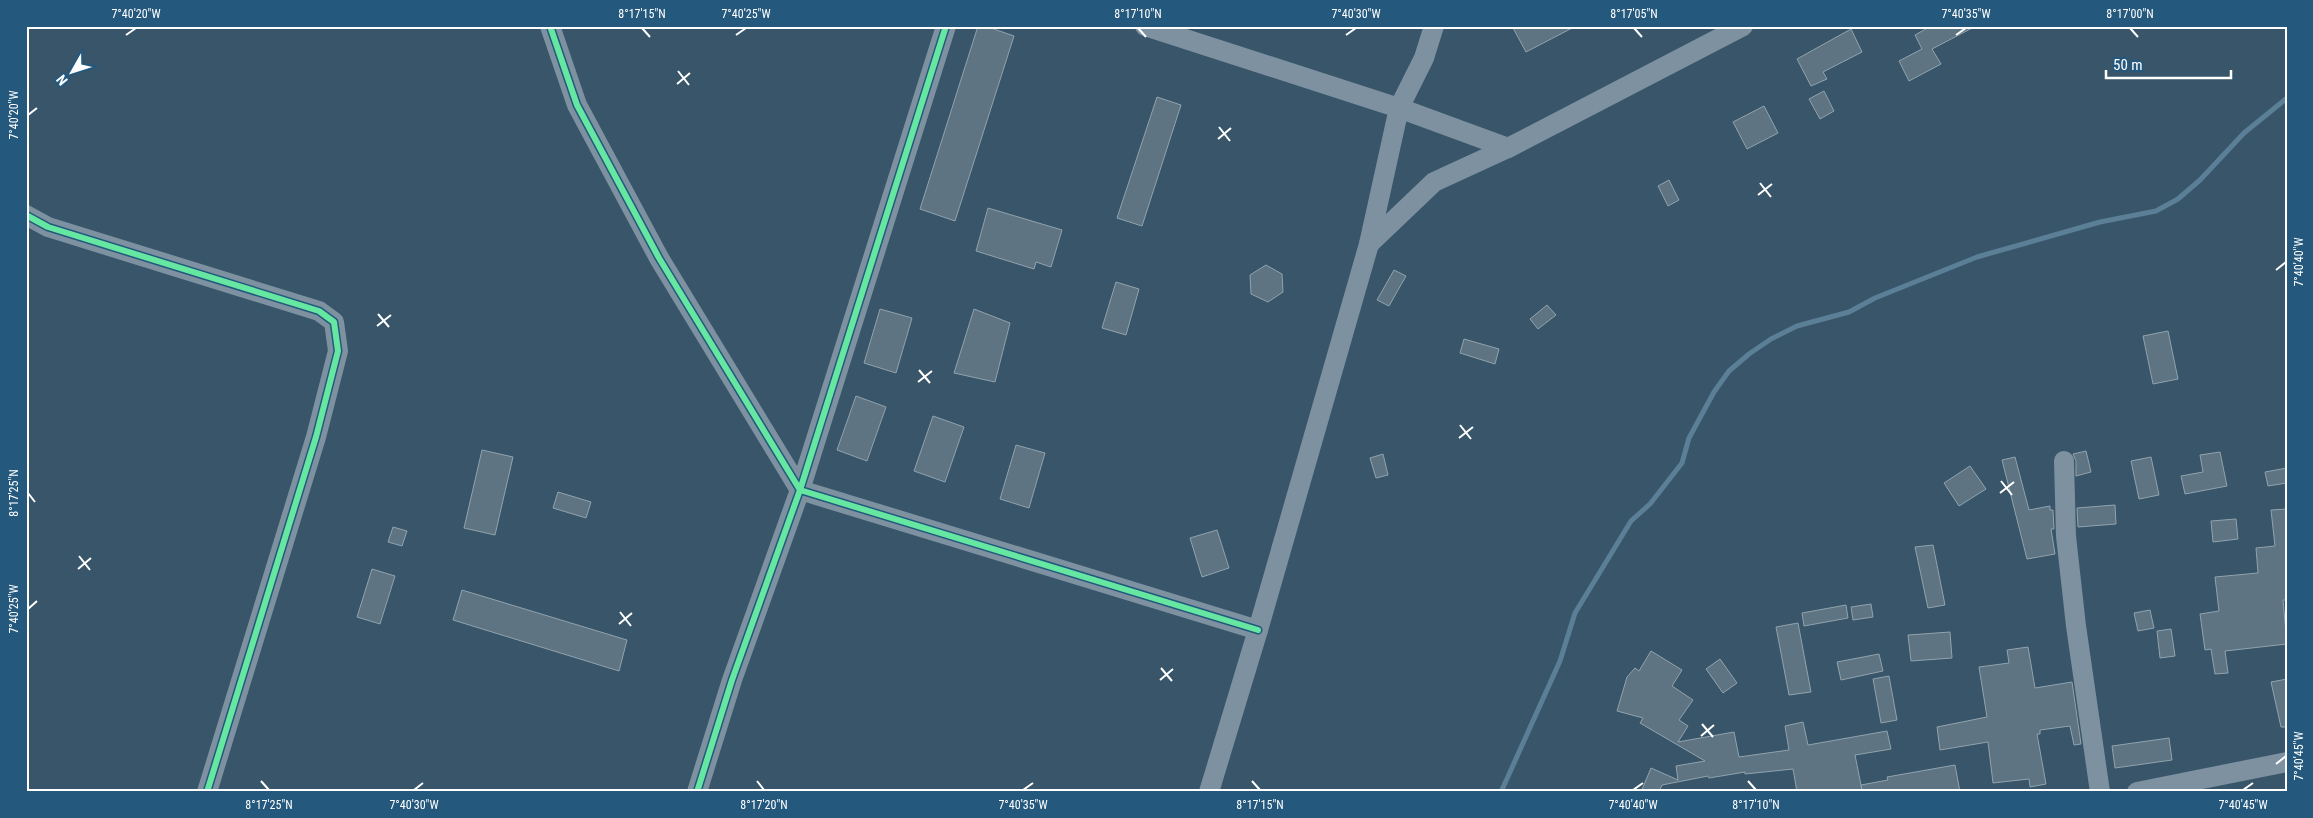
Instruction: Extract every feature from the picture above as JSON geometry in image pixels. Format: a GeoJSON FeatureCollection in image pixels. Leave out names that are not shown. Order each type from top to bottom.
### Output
{"type":"FeatureCollection","features":[{"type":"Feature","properties":{"kind":"street"},"geometry":{"type":"LineString","coordinates":[[550,26],[577,105],[655,250],[800,490],[1258,630]]}},
{"type":"Feature","properties":{"kind":"street"},"geometry":{"type":"LineString","coordinates":[[697,792],[732,680],[800,490],[946,26]]}},
{"type":"Feature","properties":{"kind":"street"},"geometry":{"type":"LineString","coordinates":[[1145,26],[1399,108],[1508,148]]}},
{"type":"Feature","properties":{"kind":"street"},"geometry":{"type":"LineString","coordinates":[[1209,792],[1258,630],[1368,244],[1399,108],[1424,58],[1434,26]]}},
{"type":"Feature","properties":{"kind":"street"},"geometry":{"type":"LineString","coordinates":[[1699,50],[1714,26]]}},
{"type":"Feature","properties":{"kind":"street"},"geometry":{"type":"LineString","coordinates":[[1368,244],[1434,182],[1508,148],[1743,26]]}},
{"type":"Feature","properties":{"kind":"street"},"geometry":{"type":"LineString","coordinates":[[26,215],[48,227],[319,311],[334,322],[338,350],[316,437],[207,792]]}},
{"type":"Feature","properties":{"kind":"street"},"geometry":{"type":"LineString","coordinates":[[2064,461],[2066,536],[2076,626],[2100,792]]}},
{"type":"Feature","properties":{"kind":"street"},"geometry":{"type":"LineString","coordinates":[[2137,792],[2287,762]]}},
{"type":"Feature","properties":{"kind":"building"},"geometry":{"type":"Polygon","coordinates":[[[978,26],[985,26],[1014,36],[955,221],[920,209],[978,26]]]}},
{"type":"Feature","properties":{"kind":"building"},"geometry":{"type":"Polygon","coordinates":[[[1512,26],[1576,26],[1526,52],[1512,26]]]}},
{"type":"Feature","properties":{"kind":"building"},"geometry":{"type":"Polygon","coordinates":[[[1931,26],[1976,26],[1932,49],[1941,64],[1909,81],[1899,61],[1922,49],[1915,35],[1931,26]]]}},
{"type":"Feature","properties":{"kind":"building"},"geometry":{"type":"Polygon","coordinates":[[[1851,29],[1862,52],[1823,72],[1827,79],[1811,86],[1797,59],[1851,29]]]}},
{"type":"Feature","properties":{"kind":"building"},"geometry":{"type":"Polygon","coordinates":[[[1824,91],[1834,111],[1820,119],[1809,99],[1824,91]]]}},
{"type":"Feature","properties":{"kind":"building"},"geometry":{"type":"Polygon","coordinates":[[[1157,97],[1181,105],[1142,226],[1117,218],[1157,97]]]}},
{"type":"Feature","properties":{"kind":"building"},"geometry":{"type":"Polygon","coordinates":[[[1764,106],[1778,133],[1747,149],[1733,122],[1764,106]]]}},
{"type":"Feature","properties":{"kind":"building"},"geometry":{"type":"Polygon","coordinates":[[[1669,180],[1679,200],[1668,206],[1658,186],[1669,180]]]}},
{"type":"Feature","properties":{"kind":"building"},"geometry":{"type":"Polygon","coordinates":[[[988,208],[1062,230],[1051,267],[1036,262],[1034,269],[976,251],[988,208]]]}},
{"type":"Feature","properties":{"kind":"building"},"geometry":{"type":"Polygon","coordinates":[[[1266,265],[1282,274],[1283,292],[1268,302],[1251,294],[1250,275],[1266,265]]]}},
{"type":"Feature","properties":{"kind":"building"},"geometry":{"type":"Polygon","coordinates":[[[1394,270],[1406,276],[1389,306],[1377,300],[1394,270]]]}},
{"type":"Feature","properties":{"kind":"building"},"geometry":{"type":"Polygon","coordinates":[[[1116,282],[1139,289],[1126,335],[1102,328],[1116,282]]]}},
{"type":"Feature","properties":{"kind":"building"},"geometry":{"type":"Polygon","coordinates":[[[1547,305],[1556,315],[1538,329],[1530,319],[1547,305]]]}},
{"type":"Feature","properties":{"kind":"building"},"geometry":{"type":"Polygon","coordinates":[[[880,309],[912,318],[896,373],[864,363],[880,309]]]}},
{"type":"Feature","properties":{"kind":"building"},"geometry":{"type":"Polygon","coordinates":[[[974,309],[1010,323],[995,382],[954,373],[974,309]]]}},
{"type":"Feature","properties":{"kind":"building"},"geometry":{"type":"Polygon","coordinates":[[[2168,331],[2178,379],[2153,384],[2143,336],[2168,331]]]}},
{"type":"Feature","properties":{"kind":"building"},"geometry":{"type":"Polygon","coordinates":[[[1464,339],[1499,349],[1495,364],[1460,353],[1464,339]]]}},
{"type":"Feature","properties":{"kind":"building"},"geometry":{"type":"Polygon","coordinates":[[[856,396],[886,407],[867,461],[837,450],[856,396]]]}},
{"type":"Feature","properties":{"kind":"building"},"geometry":{"type":"Polygon","coordinates":[[[933,416],[964,427],[945,482],[914,471],[933,416]]]}},
{"type":"Feature","properties":{"kind":"building"},"geometry":{"type":"Polygon","coordinates":[[[1016,445],[1045,453],[1029,508],[1000,499],[1016,445]]]}},
{"type":"Feature","properties":{"kind":"building"},"geometry":{"type":"Polygon","coordinates":[[[482,450],[513,457],[495,535],[464,528],[482,450]]]}},
{"type":"Feature","properties":{"kind":"building"},"geometry":{"type":"Polygon","coordinates":[[[2086,451],[2091,472],[2076,476],[2076,461],[2073,454],[2086,451]]]}},
{"type":"Feature","properties":{"kind":"building"},"geometry":{"type":"Polygon","coordinates":[[[2220,452],[2227,486],[2185,494],[2181,476],[2203,472],[2200,455],[2220,452]]]}},
{"type":"Feature","properties":{"kind":"building"},"geometry":{"type":"Polygon","coordinates":[[[1383,454],[1388,475],[1376,478],[1370,458],[1383,454]]]}},
{"type":"Feature","properties":{"kind":"building"},"geometry":{"type":"Polygon","coordinates":[[[2015,457],[2029,510],[2050,506],[2050,510],[2053,510],[2054,529],[2051,529],[2055,554],[2027,559],[2002,460],[2015,457]]]}},
{"type":"Feature","properties":{"kind":"building"},"geometry":{"type":"Polygon","coordinates":[[[2151,457],[2159,495],[2139,499],[2131,461],[2151,457]]]}},
{"type":"Feature","properties":{"kind":"building"},"geometry":{"type":"Polygon","coordinates":[[[1970,466],[1986,489],[1959,506],[1944,483],[1970,466]]]}},
{"type":"Feature","properties":{"kind":"building"},"geometry":{"type":"Polygon","coordinates":[[[2287,468],[2287,483],[2268,486],[2265,472],[2287,468]]]}},
{"type":"Feature","properties":{"kind":"building"},"geometry":{"type":"Polygon","coordinates":[[[558,492],[591,502],[586,518],[553,508],[558,492]]]}},
{"type":"Feature","properties":{"kind":"building"},"geometry":{"type":"Polygon","coordinates":[[[2115,505],[2116,524],[2078,527],[2077,508],[2115,505]]]}},
{"type":"Feature","properties":{"kind":"building"},"geometry":{"type":"Polygon","coordinates":[[[2287,509],[2287,600],[2283,600],[2287,644],[2225,651],[2228,673],[2215,674],[2211,649],[2205,650],[2200,614],[2219,611],[2215,577],[2258,573],[2256,548],[2275,546],[2271,510],[2287,509]]]}},
{"type":"Feature","properties":{"kind":"building"},"geometry":{"type":"Polygon","coordinates":[[[2236,519],[2238,539],[2213,542],[2211,521],[2236,519]]]}},
{"type":"Feature","properties":{"kind":"building"},"geometry":{"type":"Polygon","coordinates":[[[393,527],[407,531],[402,546],[388,542],[393,527]]]}},
{"type":"Feature","properties":{"kind":"building"},"geometry":{"type":"Polygon","coordinates":[[[1217,530],[1229,568],[1202,577],[1190,538],[1217,530]]]}},
{"type":"Feature","properties":{"kind":"building"},"geometry":{"type":"Polygon","coordinates":[[[1933,545],[1945,605],[1928,608],[1915,547],[1933,545]]]}},
{"type":"Feature","properties":{"kind":"building"},"geometry":{"type":"Polygon","coordinates":[[[372,569],[395,576],[380,624],[357,617],[372,569]]]}},
{"type":"Feature","properties":{"kind":"building"},"geometry":{"type":"Polygon","coordinates":[[[462,590],[627,640],[619,671],[453,620],[462,590]]]}},
{"type":"Feature","properties":{"kind":"building"},"geometry":{"type":"Polygon","coordinates":[[[1871,604],[1873,617],[1853,620],[1851,607],[1871,604]]]}},
{"type":"Feature","properties":{"kind":"building"},"geometry":{"type":"Polygon","coordinates":[[[1846,605],[1848,618],[1804,626],[1802,613],[1846,605]]]}},
{"type":"Feature","properties":{"kind":"building"},"geometry":{"type":"Polygon","coordinates":[[[2150,610],[2154,628],[2138,631],[2134,613],[2150,610]]]}},
{"type":"Feature","properties":{"kind":"building"},"geometry":{"type":"Polygon","coordinates":[[[1798,623],[1811,692],[1789,695],[1776,627],[1798,623]]]}},
{"type":"Feature","properties":{"kind":"building"},"geometry":{"type":"Polygon","coordinates":[[[2171,629],[2175,656],[2160,658],[2157,631],[2171,629]]]}},
{"type":"Feature","properties":{"kind":"building"},"geometry":{"type":"Polygon","coordinates":[[[1950,632],[1952,658],[1911,661],[1908,635],[1950,632]]]}},
{"type":"Feature","properties":{"kind":"building"},"geometry":{"type":"Polygon","coordinates":[[[2028,647],[2035,688],[2072,682],[2081,744],[2074,745],[2070,726],[2040,730],[2040,734],[2037,734],[2046,784],[2030,787],[2029,779],[1993,783],[1988,742],[1940,750],[1937,727],[1987,717],[1979,667],[2009,663],[2007,650],[2028,647]]]}},
{"type":"Feature","properties":{"kind":"building"},"geometry":{"type":"Polygon","coordinates":[[[1651,651],[1682,670],[1672,686],[1693,700],[1679,720],[1688,726],[1678,742],[1734,732],[1739,757],[1789,750],[1785,726],[1803,722],[1808,745],[1887,731],[1891,749],[1855,755],[1861,785],[1888,780],[1887,777],[1955,765],[1960,792],[1797,792],[1793,769],[1745,774],[1745,772],[1709,778],[1708,776],[1662,785],[1659,792],[1641,792],[1651,768],[1678,780],[1676,766],[1705,761],[1640,723],[1643,718],[1617,711],[1627,677],[1635,668],[1639,671],[1651,651]]]}},
{"type":"Feature","properties":{"kind":"building"},"geometry":{"type":"Polygon","coordinates":[[[1879,654],[1883,671],[1841,680],[1837,662],[1879,654]]]}},
{"type":"Feature","properties":{"kind":"building"},"geometry":{"type":"Polygon","coordinates":[[[1720,659],[1737,683],[1723,693],[1706,669],[1720,659]]]}},
{"type":"Feature","properties":{"kind":"building"},"geometry":{"type":"Polygon","coordinates":[[[1889,676],[1897,720],[1881,723],[1873,679],[1889,676]]]}},
{"type":"Feature","properties":{"kind":"building"},"geometry":{"type":"Polygon","coordinates":[[[2287,679],[2287,727],[2281,727],[2271,682],[2287,679]]]}},
{"type":"Feature","properties":{"kind":"building"},"geometry":{"type":"Polygon","coordinates":[[[2169,738],[2172,760],[2115,768],[2112,746],[2169,738]]]}},
{"type":"Feature","properties":{"kind":"waterway"},"geometry":{"type":"LineString","coordinates":[[1501,792],[1560,661],[1575,613],[1631,521],[1650,504],[1682,463],[1689,438],[1714,392],[1729,371],[1771,339],[1797,326],[1849,312],[1875,298],[1977,257],[2100,222],[2156,211],[2178,199],[2200,180],[2244,133],[2287,98]]}},
{"type":"Feature","properties":{"kind":"cycle path"},"geometry":{"type":"LineString","coordinates":[[550,26],[577,105],[659,258],[800,490],[1258,630]]}},
{"type":"Feature","properties":{"kind":"cycle path"},"geometry":{"type":"LineString","coordinates":[[697,792],[732,680],[800,490],[946,26]]}},
{"type":"Feature","properties":{"kind":"cycle path"},"geometry":{"type":"LineString","coordinates":[[26,215],[48,227],[319,311],[334,322],[338,351],[316,437],[207,792]]}}]}
